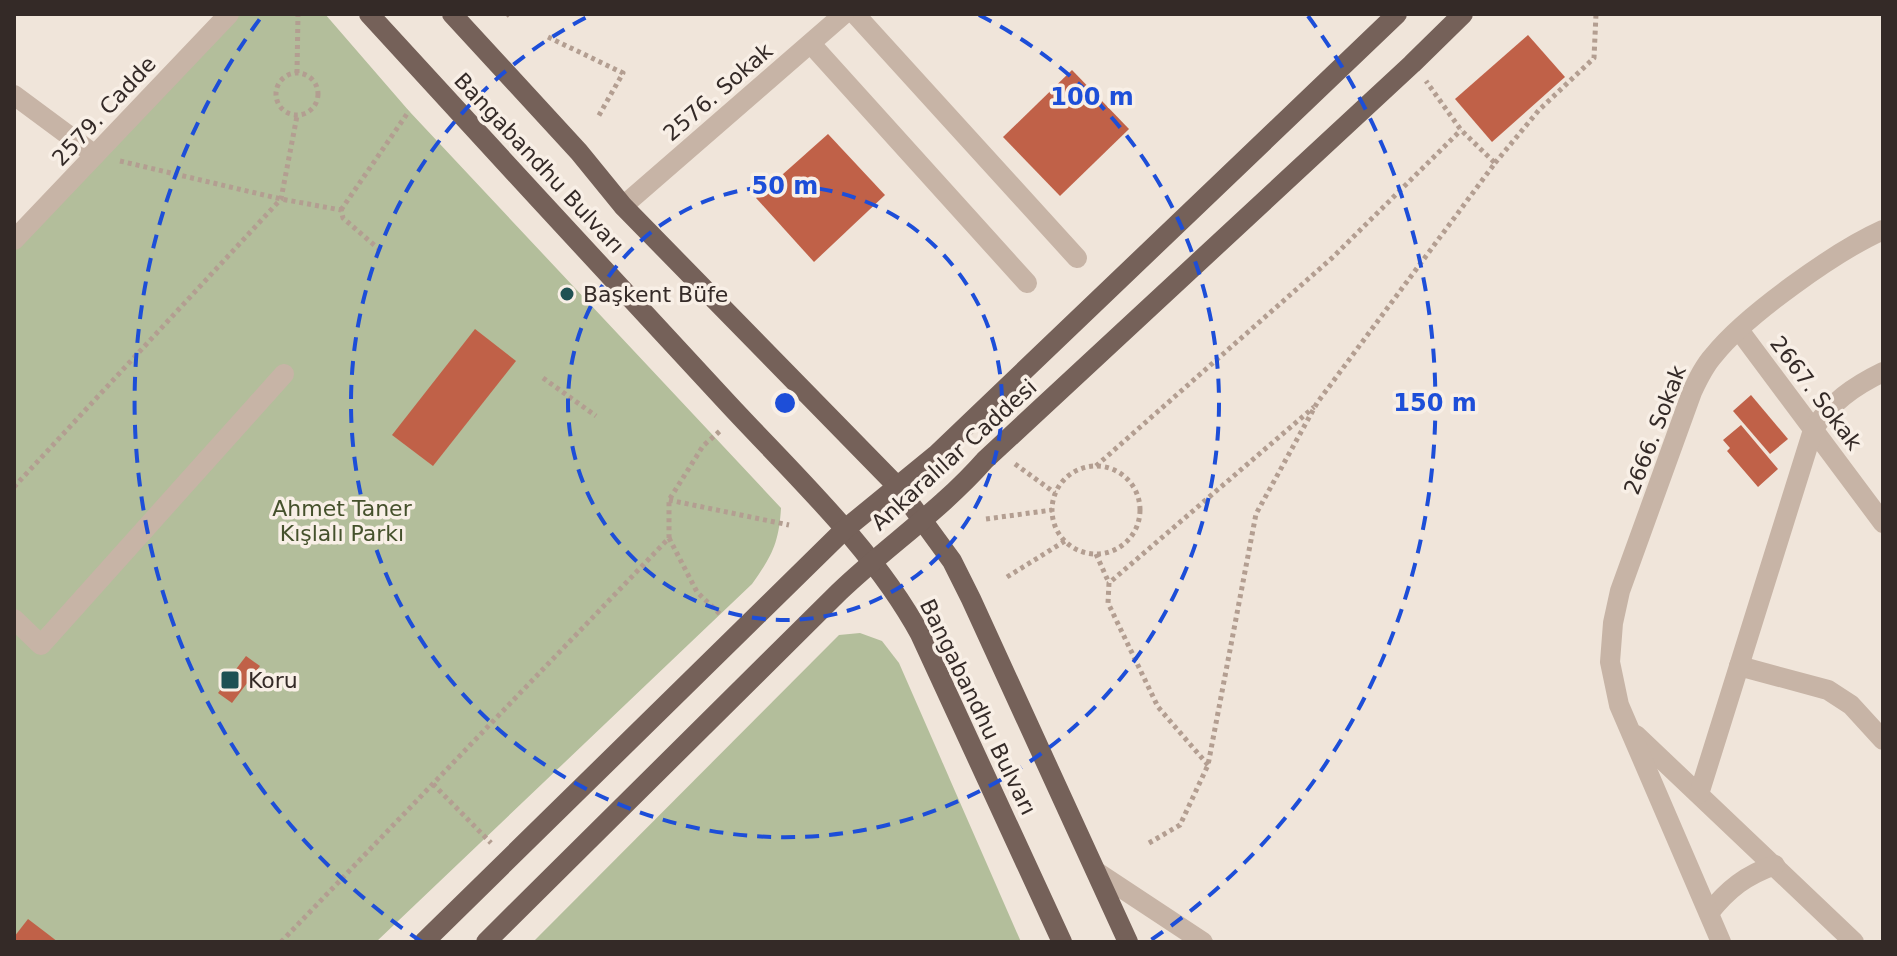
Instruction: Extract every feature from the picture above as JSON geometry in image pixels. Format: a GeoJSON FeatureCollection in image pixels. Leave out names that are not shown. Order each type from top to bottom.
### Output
{"type":"FeatureCollection","features":[{"type":"Feature","properties":{"kind":"main road","name":"Bangabandhu Bulvarı"},"geometry":{"type":"LineString","coordinates":[[369,14],[844,530],[895,593],[920,634],[1062,942]]}},
{"type":"Feature","properties":{"kind":"main road","name":"Bangabandhu Bulvarı"},"geometry":{"type":"LineString","coordinates":[[452,14],[579,152],[623,206],[898,487],[924,521],[952,561],[971,599],[1128,942]]}},
{"type":"Feature","properties":{"kind":"main road","name":"Ankaralılar Caddesi"},"geometry":{"type":"LineString","coordinates":[[427,941],[844,530],[937,454],[1397,14]]}},
{"type":"Feature","properties":{"kind":"main road","name":"Ankaralılar Caddesi"},"geometry":{"type":"LineString","coordinates":[[486,942],[871,562],[924,521],[985,460],[1463,14]]}},
{"type":"Feature","properties":{"kind":"street","name":"2579. Cadde"},"geometry":{"type":"LineString","coordinates":[[14,240],[229,14]]}},
{"type":"Feature","properties":{"kind":"street","name":"2576. Sokak"},"geometry":{"type":"LineString","coordinates":[[623,206],[844,14]]}},
{"type":"Feature","properties":{"kind":"street"},"geometry":{"type":"LineString","coordinates":[[855,14],[1077,258]]}},
{"type":"Feature","properties":{"kind":"street"},"geometry":{"type":"LineString","coordinates":[[811,44],[1027,283]]}},
{"type":"Feature","properties":{"kind":"street"},"geometry":{"type":"LineString","coordinates":[[14,95],[95,155]]}},
{"type":"Feature","properties":{"kind":"street","name":"2666. Sokak"},"geometry":{"type":"LineString","coordinates":[[1721,942],[1613,684],[1610,662],[1613,623],[1620,591],[1692,392],[1714,354],[1806,277],[1883,230]]}},
{"type":"Feature","properties":{"kind":"street","name":"2667. Sokak"},"geometry":{"type":"LineString","coordinates":[[1739,330],[1883,523]]}},
{"type":"Feature","properties":{"kind":"street"},"geometry":{"type":"LineString","coordinates":[[1699,794],[1813,430],[1824,412],[1839,399],[1883,372]]}},
{"type":"Feature","properties":{"kind":"street"},"geometry":{"type":"LineString","coordinates":[[14,619],[41,645],[284,374]]}},
{"type":"Feature","properties":{"kind":"street"},"geometry":{"type":"LineString","coordinates":[[1739,666],[1828,690],[1851,705],[1883,740]]}},
{"type":"Feature","properties":{"kind":"street","name":"2666. Sokak"},"geometry":{"type":"LineString","coordinates":[[1628,726],[1854,942]]}},
{"type":"Feature","properties":{"kind":"street"},"geometry":{"type":"LineString","coordinates":[[1709,913],[1733,885],[1775,865]]}},
{"type":"Feature","properties":{"kind":"street"},"geometry":{"type":"LineString","coordinates":[[1097,872],[1203,942]]}},
{"type":"Feature","properties":{"kind":"path"},"geometry":{"type":"LineString","coordinates":[[297,73],[298,14]]}},
{"type":"Feature","properties":{"kind":"path"},"geometry":{"type":"LineString","coordinates":[[1149,843],[1180,825],[1208,765],[1256,514],[1317,403],[1495,163],[1539,110],[1594,58],[1596,14]]}},
{"type":"Feature","properties":{"kind":"path"},"geometry":{"type":"LineString","coordinates":[[548,37],[623,73],[598,117]]}},
{"type":"Feature","properties":{"kind":"path"},"geometry":{"type":"LineString","coordinates":[[297,73],[304,74],[315,84],[318,98],[311,111],[297,116],[279,107],[275,94],[284,77],[297,73]]}},
{"type":"Feature","properties":{"kind":"path"},"geometry":{"type":"LineString","coordinates":[[1420,73],[1461,130],[1495,163]]}},
{"type":"Feature","properties":{"kind":"path"},"geometry":{"type":"LineString","coordinates":[[381,251],[343,218],[341,210],[409,111]]}},
{"type":"Feature","properties":{"kind":"path"},"geometry":{"type":"LineString","coordinates":[[14,487],[281,199],[297,116]]}},
{"type":"Feature","properties":{"kind":"path"},"geometry":{"type":"LineString","coordinates":[[1096,466],[1332,258],[1461,130]]}},
{"type":"Feature","properties":{"kind":"path"},"geometry":{"type":"LineString","coordinates":[[95,155],[341,210]]}},
{"type":"Feature","properties":{"kind":"path"},"geometry":{"type":"LineString","coordinates":[[543,378],[596,416]]}},
{"type":"Feature","properties":{"kind":"path"},"geometry":{"type":"LineString","coordinates":[[1109,583],[1317,403]]}},
{"type":"Feature","properties":{"kind":"path"},"geometry":{"type":"LineString","coordinates":[[721,430],[703,446],[669,500],[669,538],[697,592],[723,618]]}},
{"type":"Feature","properties":{"kind":"path"},"geometry":{"type":"LineString","coordinates":[[1011,461],[1055,493]]}},
{"type":"Feature","properties":{"kind":"path"},"geometry":{"type":"LineString","coordinates":[[1096,466],[1122,475],[1138,496],[1140,510],[1138,523],[1122,545],[1096,554],[1085,552],[1065,541],[1053,521],[1052,510],[1055,493],[1071,474],[1096,466]]}},
{"type":"Feature","properties":{"kind":"path"},"geometry":{"type":"LineString","coordinates":[[669,500],[789,525]]}},
{"type":"Feature","properties":{"kind":"path"},"geometry":{"type":"LineString","coordinates":[[986,519],[1052,510]]}},
{"type":"Feature","properties":{"kind":"path"},"geometry":{"type":"LineString","coordinates":[[281,942],[669,538]]}},
{"type":"Feature","properties":{"kind":"path"},"geometry":{"type":"LineString","coordinates":[[1007,577],[1065,541]]}},
{"type":"Feature","properties":{"kind":"path"},"geometry":{"type":"LineString","coordinates":[[1096,554],[1109,583],[1108,603],[1158,707],[1208,765]]}},
{"type":"Feature","properties":{"kind":"path"},"geometry":{"type":"LineString","coordinates":[[433,784],[494,847]]}},
{"type":"Feature","properties":{"kind":"green space","name":"Ahmet Taner Kışlalı Parkı"},"geometry":{"type":"Polygon","coordinates":[[[229,14],[325,14],[409,111],[781,508],[776,540],[752,584],[376,942],[14,942],[14,240],[229,14]]]}},
{"type":"Feature","properties":{"kind":"green space"},"geometry":{"type":"Polygon","coordinates":[[[860,633],[882,641],[899,663],[1021,942],[533,942],[839,635],[860,633]]]}},
{"type":"Feature","properties":{"kind":"building"},"geometry":{"type":"Polygon","coordinates":[[[1528,35],[1565,77],[1492,142],[1455,99],[1528,35]]]}},
{"type":"Feature","properties":{"kind":"building"},"geometry":{"type":"Polygon","coordinates":[[[1072,70],[1129,129],[1060,196],[1003,137],[1072,70]]]}},
{"type":"Feature","properties":{"kind":"building"},"geometry":{"type":"Polygon","coordinates":[[[828,134],[885,195],[814,262],[756,198],[828,134]]]}},
{"type":"Feature","properties":{"kind":"building"},"geometry":{"type":"Polygon","coordinates":[[[475,329],[516,361],[433,466],[392,435],[475,329]]]}},
{"type":"Feature","properties":{"kind":"building"},"geometry":{"type":"Polygon","coordinates":[[[1751,395],[1788,439],[1770,454],[1733,411],[1751,395]]]}},
{"type":"Feature","properties":{"kind":"building"},"geometry":{"type":"Polygon","coordinates":[[[1741,425],[1778,469],[1758,487],[1727,451],[1730,448],[1723,440],[1741,425]]]}},
{"type":"Feature","properties":{"kind":"building"},"geometry":{"type":"Polygon","coordinates":[[[246,656],[260,666],[232,703],[218,693],[246,656]]]}},
{"type":"Feature","properties":{"kind":"building"},"geometry":{"type":"Polygon","coordinates":[[[28,919],[58,942],[14,942],[14,937],[28,919]]]}},
{"type":"Feature","properties":{"kind":"place","name":"Başkent Büfe"},"geometry":{"type":"Point","coordinates":[567,294]}},
{"type":"Feature","properties":{"kind":"place","name":"Koru"},"geometry":{"type":"Point","coordinates":[230,680]}}]}
